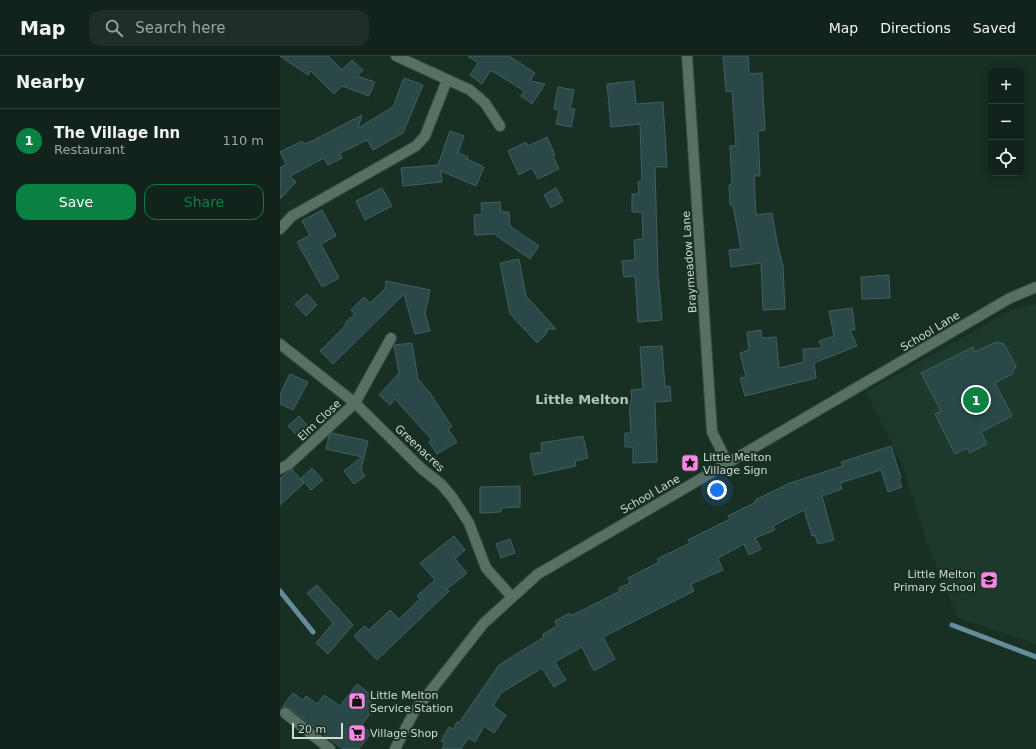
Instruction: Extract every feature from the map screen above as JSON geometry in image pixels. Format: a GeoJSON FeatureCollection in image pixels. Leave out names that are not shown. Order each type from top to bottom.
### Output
{"type":"FeatureCollection","features":[{"type":"Feature","properties":{"kind":"street"},"geometry":{"type":"LineString","coordinates":[[396,56],[470,90],[485,103],[500,126]]}},
{"type":"Feature","properties":{"kind":"street","name":"Braymeadow Lane"},"geometry":{"type":"LineString","coordinates":[[687,56],[712,432],[727,462]]}},
{"type":"Feature","properties":{"kind":"street"},"geometry":{"type":"LineString","coordinates":[[280,226],[292,216],[416,146],[425,136],[447,80]]}},
{"type":"Feature","properties":{"kind":"street","name":"School Lane"},"geometry":{"type":"LineString","coordinates":[[395,749],[414,712],[484,623],[511,596],[538,574],[727,462],[1010,298],[1036,287]]}},
{"type":"Feature","properties":{"kind":"street","name":"Elm Close"},"geometry":{"type":"LineString","coordinates":[[280,469],[289,464],[355,403],[391,338]]}},
{"type":"Feature","properties":{"kind":"street","name":"Greenacres"},"geometry":{"type":"LineString","coordinates":[[280,344],[355,403],[422,469],[441,484],[452,497],[469,523],[486,568],[511,596]]}},
{"type":"Feature","properties":{"kind":"street"},"geometry":{"type":"LineString","coordinates":[[285,713],[330,749]]}},
{"type":"Feature","properties":{"kind":"shaded area"},"geometry":{"type":"Polygon","coordinates":[[[1036,304],[1036,644],[958,618],[927,543],[902,464],[866,392],[1015,308],[1036,304]]]}},
{"type":"Feature","properties":{"kind":"building"},"geometry":{"type":"Polygon","coordinates":[[[280,56],[328,56],[342,70],[352,60],[363,70],[357,76],[375,82],[369,96],[342,86],[334,94],[311,71],[308,75],[280,56]]]}},
{"type":"Feature","properties":{"kind":"building"},"geometry":{"type":"Polygon","coordinates":[[[468,56],[509,56],[535,73],[530,81],[545,84],[532,104],[521,96],[524,91],[494,72],[490,71],[482,84],[470,75],[478,63],[468,56]]]}},
{"type":"Feature","properties":{"kind":"building"},"geometry":{"type":"Polygon","coordinates":[[[723,56],[748,56],[749,74],[762,73],[765,130],[758,131],[760,176],[754,176],[756,215],[772,213],[783,266],[785,309],[763,310],[761,263],[731,267],[729,250],[741,249],[733,205],[730,205],[729,185],[732,184],[730,146],[736,146],[732,91],[726,92],[723,56]]]}},
{"type":"Feature","properties":{"kind":"building"},"geometry":{"type":"Polygon","coordinates":[[[404,78],[423,85],[403,133],[373,150],[367,140],[340,153],[342,158],[328,165],[324,158],[290,176],[296,182],[280,199],[280,167],[281,168],[286,163],[280,152],[302,141],[304,144],[312,141],[362,115],[358,128],[393,107],[404,78]]]}},
{"type":"Feature","properties":{"kind":"building"},"geometry":{"type":"Polygon","coordinates":[[[634,81],[636,104],[663,102],[667,167],[655,167],[658,275],[662,320],[638,322],[635,276],[624,277],[622,261],[635,260],[634,240],[643,239],[642,212],[632,212],[632,194],[639,194],[638,182],[642,181],[640,124],[611,127],[607,84],[634,81]]]}},
{"type":"Feature","properties":{"kind":"building"},"geometry":{"type":"Polygon","coordinates":[[[558,87],[574,90],[570,109],[575,109],[571,127],[556,124],[559,110],[554,109],[558,87]]]}},
{"type":"Feature","properties":{"kind":"building"},"geometry":{"type":"Polygon","coordinates":[[[450,131],[464,136],[458,153],[468,157],[467,159],[484,167],[476,186],[441,171],[442,182],[403,186],[401,168],[438,165],[450,131]]]}},
{"type":"Feature","properties":{"kind":"building"},"geometry":{"type":"Polygon","coordinates":[[[547,137],[559,169],[538,179],[532,168],[519,175],[508,151],[526,142],[528,146],[547,137]]]}},
{"type":"Feature","properties":{"kind":"building"},"geometry":{"type":"Polygon","coordinates":[[[382,188],[392,206],[365,220],[356,201],[382,188]]]}},
{"type":"Feature","properties":{"kind":"building"},"geometry":{"type":"Polygon","coordinates":[[[556,188],[563,201],[551,208],[544,195],[556,188]]]}},
{"type":"Feature","properties":{"kind":"building"},"geometry":{"type":"Polygon","coordinates":[[[500,202],[501,212],[509,212],[510,226],[539,246],[530,259],[494,234],[475,235],[474,215],[482,214],[481,203],[500,202]]]}},
{"type":"Feature","properties":{"kind":"building"},"geometry":{"type":"Polygon","coordinates":[[[322,210],[336,236],[321,244],[339,278],[322,287],[297,242],[310,235],[302,221],[322,210]]]}},
{"type":"Feature","properties":{"kind":"building"},"geometry":{"type":"Polygon","coordinates":[[[519,259],[526,296],[556,329],[547,329],[547,333],[537,343],[510,314],[500,263],[519,259]]]}},
{"type":"Feature","properties":{"kind":"building"},"geometry":{"type":"Polygon","coordinates":[[[889,275],[890,298],[862,299],[861,277],[889,275]]]}},
{"type":"Feature","properties":{"kind":"building"},"geometry":{"type":"Polygon","coordinates":[[[386,281],[430,290],[425,313],[430,331],[415,334],[404,294],[333,364],[320,351],[355,314],[351,310],[364,297],[370,303],[385,289],[386,281]]]}},
{"type":"Feature","properties":{"kind":"building"},"geometry":{"type":"Polygon","coordinates":[[[307,294],[317,305],[306,316],[295,304],[307,294]]]}},
{"type":"Feature","properties":{"kind":"building"},"geometry":{"type":"Polygon","coordinates":[[[852,308],[855,330],[850,330],[857,346],[814,363],[816,378],[745,396],[740,378],[746,377],[740,353],[749,350],[747,332],[761,330],[762,338],[776,337],[779,368],[804,362],[803,349],[822,348],[819,341],[834,336],[829,311],[852,308]]]}},
{"type":"Feature","properties":{"kind":"building"},"geometry":{"type":"Polygon","coordinates":[[[996,342],[1004,344],[1016,366],[1012,374],[995,383],[1012,416],[981,432],[987,444],[970,453],[967,448],[955,454],[935,414],[941,411],[921,373],[973,347],[975,352],[996,342]]]}},
{"type":"Feature","properties":{"kind":"building"},"geometry":{"type":"Polygon","coordinates":[[[412,343],[418,379],[430,393],[452,427],[448,429],[457,442],[437,454],[429,442],[432,440],[395,399],[390,405],[379,395],[399,373],[394,345],[412,343]]]}},
{"type":"Feature","properties":{"kind":"building"},"geometry":{"type":"Polygon","coordinates":[[[662,346],[665,387],[670,386],[671,401],[655,402],[657,462],[633,463],[633,447],[625,447],[625,433],[631,433],[629,401],[632,401],[631,390],[643,389],[640,347],[662,346]]]}},
{"type":"Feature","properties":{"kind":"building"},"geometry":{"type":"Polygon","coordinates":[[[290,374],[308,382],[293,410],[280,404],[280,394],[290,374]]]}},
{"type":"Feature","properties":{"kind":"building"},"geometry":{"type":"Polygon","coordinates":[[[299,416],[310,428],[299,438],[288,426],[299,416]]]}},
{"type":"Feature","properties":{"kind":"building"},"geometry":{"type":"Polygon","coordinates":[[[332,433],[368,441],[361,470],[365,476],[354,484],[344,471],[362,457],[326,449],[329,436],[332,433]]]}},
{"type":"Feature","properties":{"kind":"building"},"geometry":{"type":"Polygon","coordinates":[[[583,436],[588,458],[575,461],[576,466],[534,475],[530,454],[542,452],[541,443],[583,436]]]}},
{"type":"Feature","properties":{"kind":"building"},"geometry":{"type":"Polygon","coordinates":[[[891,446],[901,478],[899,479],[902,487],[888,492],[881,470],[840,483],[842,489],[822,496],[834,540],[818,544],[815,535],[812,536],[804,510],[773,526],[775,530],[755,538],[761,549],[749,555],[744,544],[718,558],[723,570],[691,584],[694,591],[603,637],[615,659],[594,671],[582,647],[555,662],[566,680],[554,687],[542,668],[501,693],[493,706],[506,715],[494,733],[484,726],[475,742],[468,738],[461,749],[442,749],[445,743],[441,741],[449,727],[453,729],[457,722],[459,723],[499,665],[544,637],[543,634],[557,626],[555,621],[570,613],[571,616],[620,591],[619,588],[630,583],[628,578],[659,562],[657,559],[690,543],[688,540],[730,519],[728,516],[756,502],[755,500],[790,483],[843,466],[841,462],[891,446]]]}},
{"type":"Feature","properties":{"kind":"building"},"geometry":{"type":"Polygon","coordinates":[[[312,468],[323,480],[311,490],[301,478],[312,468]]]}},
{"type":"Feature","properties":{"kind":"building"},"geometry":{"type":"Polygon","coordinates":[[[292,469],[304,483],[280,505],[280,478],[292,469]]]}},
{"type":"Feature","properties":{"kind":"building"},"geometry":{"type":"Polygon","coordinates":[[[520,486],[520,507],[501,508],[501,512],[480,513],[480,487],[520,486]]]}},
{"type":"Feature","properties":{"kind":"building"},"geometry":{"type":"Polygon","coordinates":[[[454,536],[465,550],[455,559],[467,573],[447,589],[449,591],[377,660],[354,636],[364,626],[369,630],[390,610],[399,619],[420,599],[417,596],[435,580],[420,563],[454,536]]]}},
{"type":"Feature","properties":{"kind":"building"},"geometry":{"type":"Polygon","coordinates":[[[510,539],[515,553],[501,558],[496,544],[510,539]]]}},
{"type":"Feature","properties":{"kind":"building"},"geometry":{"type":"Polygon","coordinates":[[[317,585],[353,625],[328,654],[316,643],[333,623],[307,593],[317,585]]]}},
{"type":"Feature","properties":{"kind":"building"},"geometry":{"type":"Polygon","coordinates":[[[357,684],[373,696],[369,700],[376,705],[361,726],[371,733],[359,749],[343,749],[289,708],[283,706],[293,693],[303,700],[306,696],[317,704],[324,695],[340,706],[357,684]]]}},
{"type":"Feature","properties":{"kind":"waterway"},"geometry":{"type":"LineString","coordinates":[[280,591],[313,632]]}},
{"type":"Feature","properties":{"kind":"waterway"},"geometry":{"type":"LineString","coordinates":[[952,625],[1036,657]]}},
{"type":"Feature","properties":{"kind":"place","name":"The Village Inn"},"geometry":{"type":"Point","coordinates":[976,400]}},
{"type":"Feature","properties":{"kind":"place","name":"Little Melton Village Sign"},"geometry":{"type":"Point","coordinates":[690,463]}},
{"type":"Feature","properties":{"kind":"place","name":"Little Melton Primary School"},"geometry":{"type":"Point","coordinates":[989,580]}},
{"type":"Feature","properties":{"kind":"place","name":"Little Melton Service Station"},"geometry":{"type":"Point","coordinates":[357,701]}},
{"type":"Feature","properties":{"kind":"place","name":"Village Shop"},"geometry":{"type":"Point","coordinates":[357,733]}},
{"type":"Feature","properties":{"kind":"district","name":"Little Melton"},"geometry":{"type":"Point","coordinates":[582,399]}}]}
